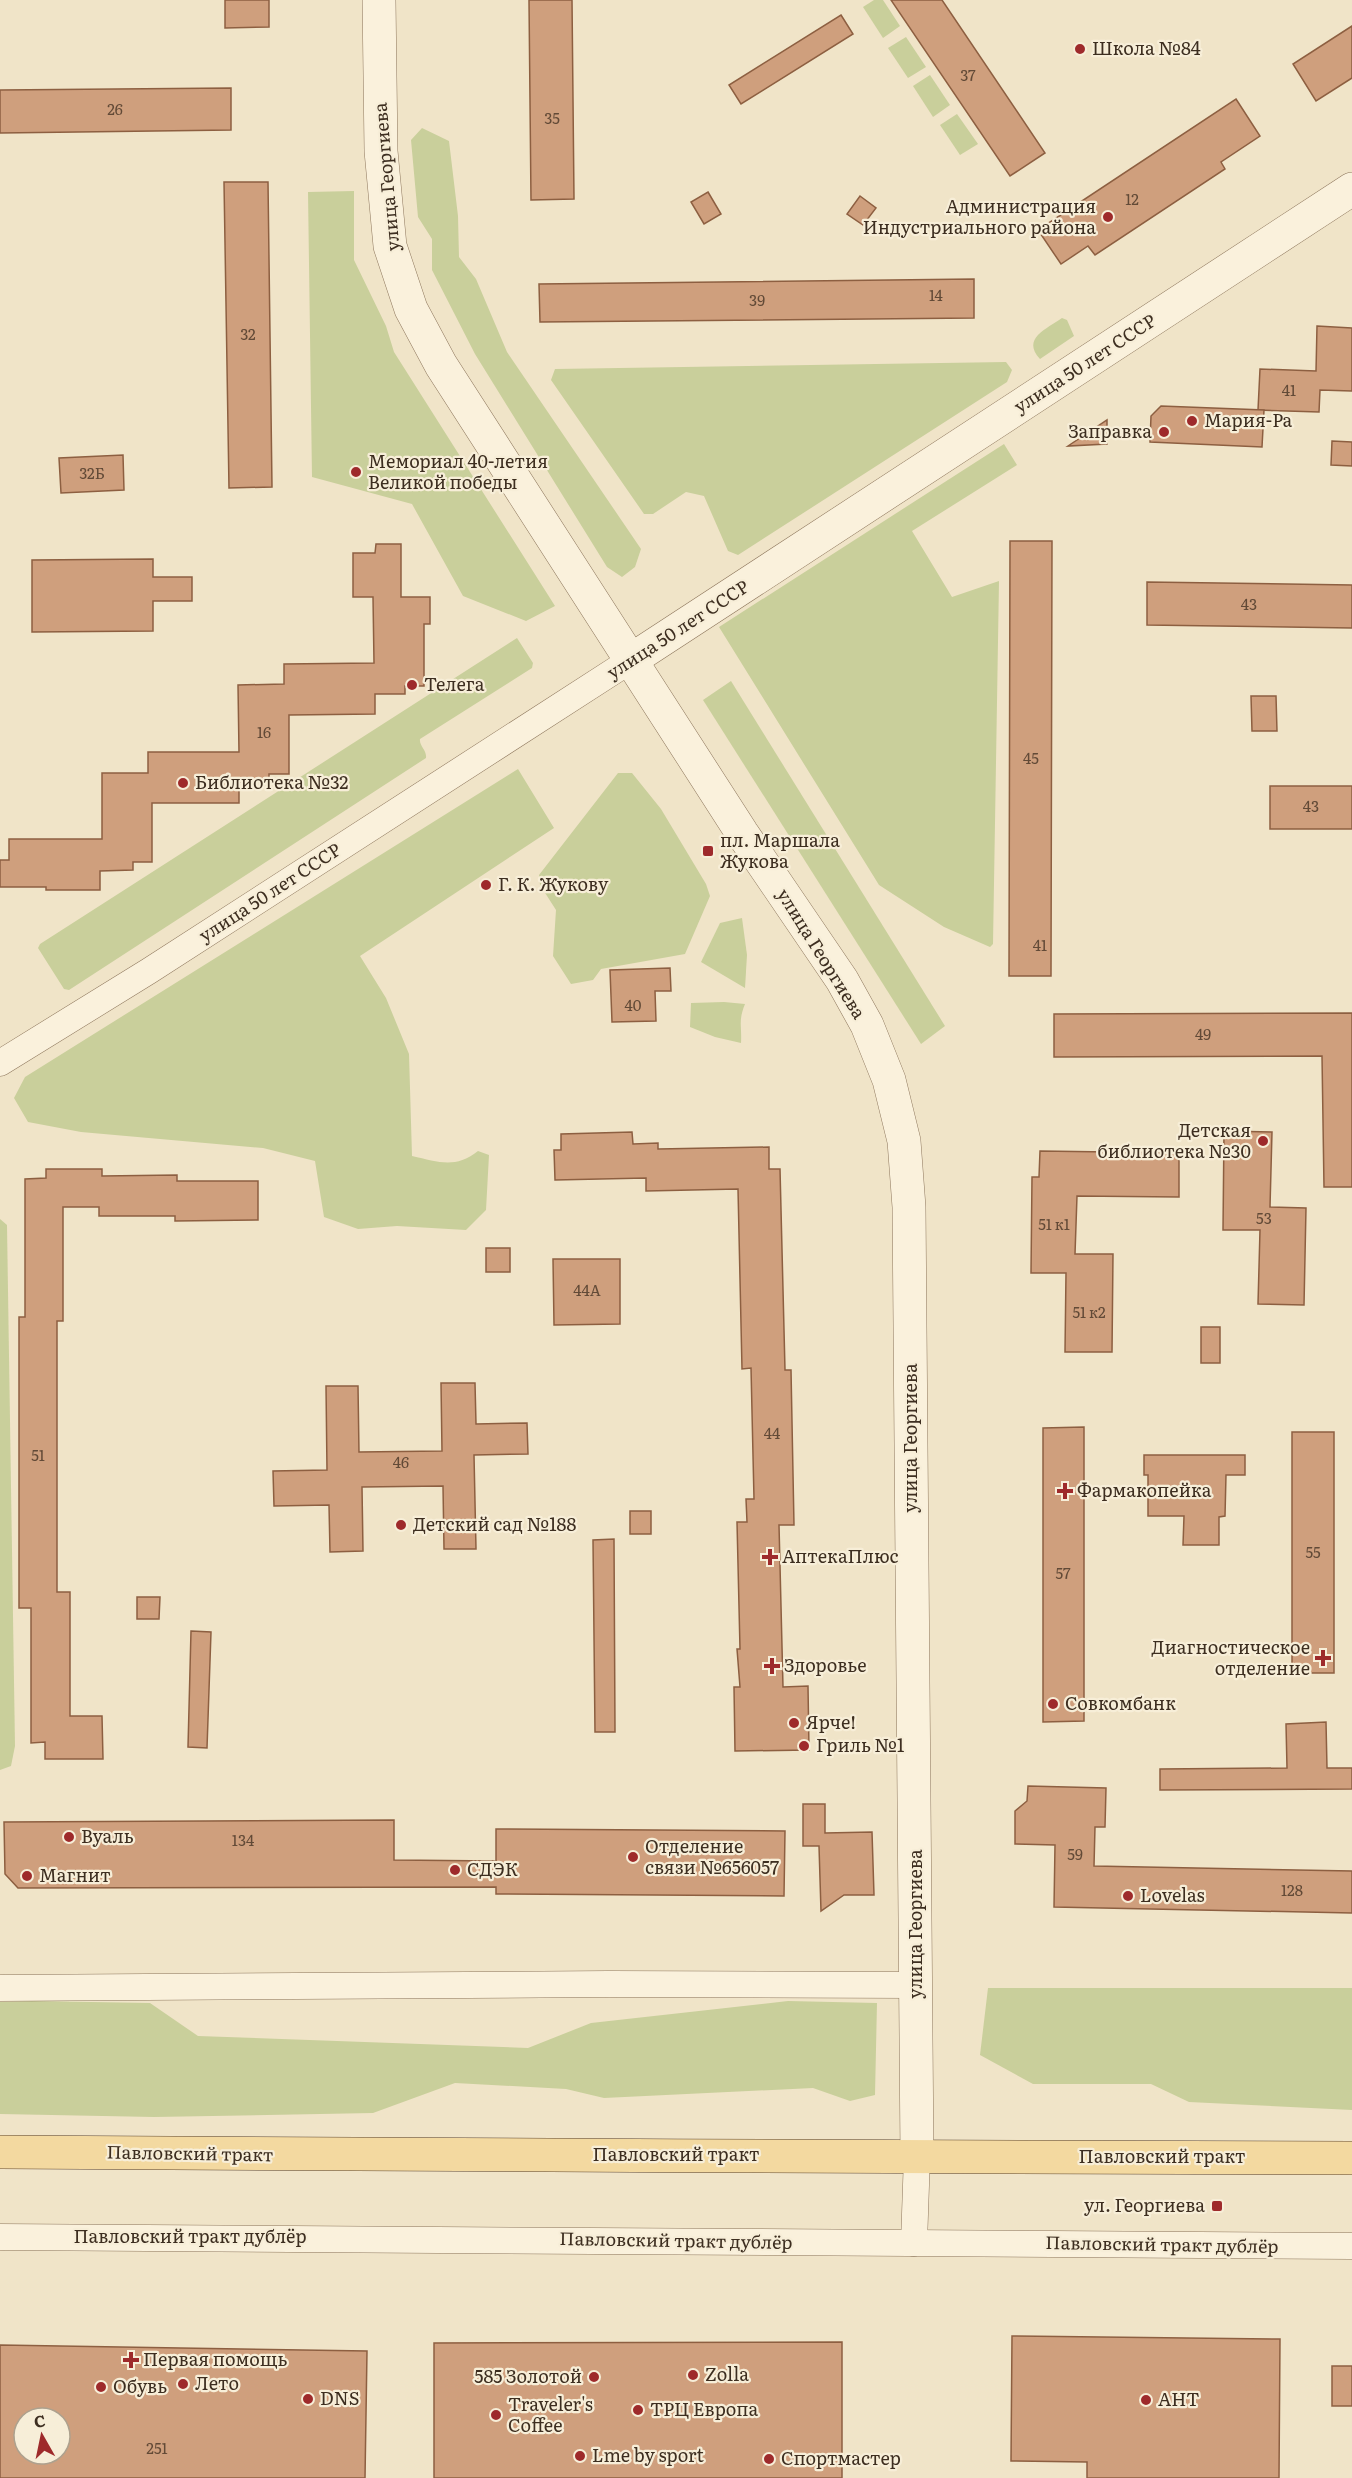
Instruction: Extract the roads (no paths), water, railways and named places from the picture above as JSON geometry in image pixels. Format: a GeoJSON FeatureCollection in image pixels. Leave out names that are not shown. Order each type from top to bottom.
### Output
{"type":"FeatureCollection","features":[{"type":"Feature","properties":{"kind":"main road","name":"Павловский тракт"},"geometry":{"type":"LineString","coordinates":[[0,2152],[384,2156],[1352,2158]]}},
{"type":"Feature","properties":{"kind":"street","name":"улица Георгиева"},"geometry":{"type":"LineString","coordinates":[[379,0],[381,151],[390,246],[411,309],[441,365],[742,833],[842,980],[867,1025],[889,1080],[904,1141],[909,1207],[917,2156]]}},
{"type":"Feature","properties":{"kind":"street","name":"улица 50 лет СССР"},"geometry":{"type":"LineString","coordinates":[[0,1063],[169,958],[631,660],[1352,189]]}},
{"type":"Feature","properties":{"kind":"street"},"geometry":{"type":"LineString","coordinates":[[0,1988],[916,1984]]}},
{"type":"Feature","properties":{"kind":"street"},"geometry":{"type":"LineString","coordinates":[[914,2242],[917,2156]]}},
{"type":"Feature","properties":{"kind":"street","name":"Павловский тракт дублёр"},"geometry":{"type":"LineString","coordinates":[[0,2236],[1352,2246]]}},
{"type":"Feature","properties":{"kind":"place","name":"Школа №84"},"geometry":{"type":"Point","coordinates":[1080,49]}},
{"type":"Feature","properties":{"kind":"place","name":"Администрация Индустриального района"},"geometry":{"type":"Point","coordinates":[1108,217]}},
{"type":"Feature","properties":{"kind":"place","name":"Мария-Ра"},"geometry":{"type":"Point","coordinates":[1192,421]}},
{"type":"Feature","properties":{"kind":"place","name":"Заправка"},"geometry":{"type":"Point","coordinates":[1164,432]}},
{"type":"Feature","properties":{"kind":"place","name":"Мемориал 40-летия Великой победы"},"geometry":{"type":"Point","coordinates":[356,472]}},
{"type":"Feature","properties":{"kind":"place","name":"Телега"},"geometry":{"type":"Point","coordinates":[412,685]}},
{"type":"Feature","properties":{"kind":"place","name":"Библиотека №32"},"geometry":{"type":"Point","coordinates":[183,783]}},
{"type":"Feature","properties":{"kind":"place","name":"пл. Маршала Жукова"},"geometry":{"type":"Point","coordinates":[708,851]}},
{"type":"Feature","properties":{"kind":"place","name":"Г. К. Жукову"},"geometry":{"type":"Point","coordinates":[486,885]}},
{"type":"Feature","properties":{"kind":"place","name":"Детская библиотека №30"},"geometry":{"type":"Point","coordinates":[1263,1141]}},
{"type":"Feature","properties":{"kind":"place","name":"Фармакопейка"},"geometry":{"type":"Point","coordinates":[1065,1491]}},
{"type":"Feature","properties":{"kind":"place","name":"Детский сад №188"},"geometry":{"type":"Point","coordinates":[401,1525]}},
{"type":"Feature","properties":{"kind":"place","name":"АптекаПлюс"},"geometry":{"type":"Point","coordinates":[770,1557]}},
{"type":"Feature","properties":{"kind":"place","name":"Диагностическое отделение"},"geometry":{"type":"Point","coordinates":[1323,1658]}},
{"type":"Feature","properties":{"kind":"place","name":"Здоровье"},"geometry":{"type":"Point","coordinates":[772,1666]}},
{"type":"Feature","properties":{"kind":"place","name":"Совкомбанк"},"geometry":{"type":"Point","coordinates":[1053,1704]}},
{"type":"Feature","properties":{"kind":"place","name":"Ярче!"},"geometry":{"type":"Point","coordinates":[794,1723]}},
{"type":"Feature","properties":{"kind":"place","name":"Гриль №1"},"geometry":{"type":"Point","coordinates":[804,1746]}},
{"type":"Feature","properties":{"kind":"place","name":"Вуаль"},"geometry":{"type":"Point","coordinates":[69,1837]}},
{"type":"Feature","properties":{"kind":"place","name":"Отделение связи №656057"},"geometry":{"type":"Point","coordinates":[633,1857]}},
{"type":"Feature","properties":{"kind":"place","name":"СДЭК"},"geometry":{"type":"Point","coordinates":[455,1870]}},
{"type":"Feature","properties":{"kind":"place","name":"Магнит"},"geometry":{"type":"Point","coordinates":[27,1876]}},
{"type":"Feature","properties":{"kind":"place","name":"Lovelas"},"geometry":{"type":"Point","coordinates":[1128,1896]}},
{"type":"Feature","properties":{"kind":"place","name":"ул. Георгиева"},"geometry":{"type":"Point","coordinates":[1217,2206]}},
{"type":"Feature","properties":{"kind":"place","name":"Первая помощь"},"geometry":{"type":"Point","coordinates":[131,2360]}},
{"type":"Feature","properties":{"kind":"place","name":"Zolla"},"geometry":{"type":"Point","coordinates":[693,2375]}},
{"type":"Feature","properties":{"kind":"place","name":"585 Золотой"},"geometry":{"type":"Point","coordinates":[594,2377]}},
{"type":"Feature","properties":{"kind":"place","name":"Лето"},"geometry":{"type":"Point","coordinates":[183,2384]}},
{"type":"Feature","properties":{"kind":"place","name":"Обувь"},"geometry":{"type":"Point","coordinates":[101,2387]}},
{"type":"Feature","properties":{"kind":"place","name":"DNS"},"geometry":{"type":"Point","coordinates":[308,2399]}},
{"type":"Feature","properties":{"kind":"place","name":"АНТ"},"geometry":{"type":"Point","coordinates":[1146,2400]}},
{"type":"Feature","properties":{"kind":"place","name":"ТРЦ Европа"},"geometry":{"type":"Point","coordinates":[638,2410]}},
{"type":"Feature","properties":{"kind":"place","name":"Traveler's Coffee"},"geometry":{"type":"Point","coordinates":[496,2415]}},
{"type":"Feature","properties":{"kind":"place","name":"Lme by sport"},"geometry":{"type":"Point","coordinates":[580,2456]}},
{"type":"Feature","properties":{"kind":"place","name":"Спортмастер"},"geometry":{"type":"Point","coordinates":[769,2459]}}]}
